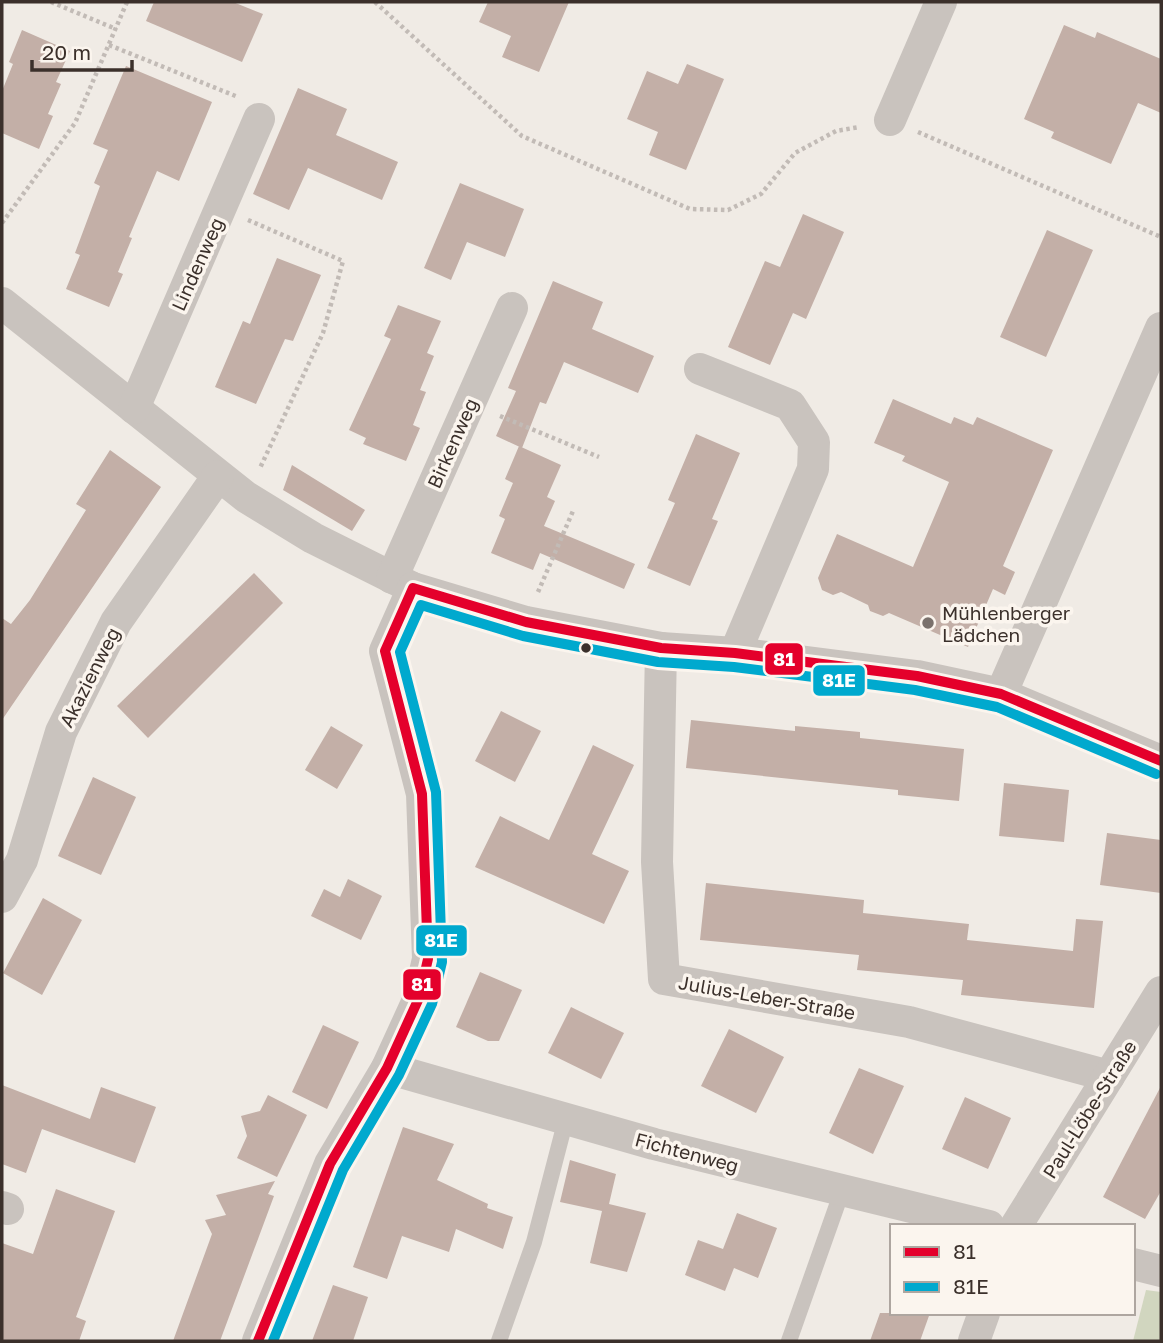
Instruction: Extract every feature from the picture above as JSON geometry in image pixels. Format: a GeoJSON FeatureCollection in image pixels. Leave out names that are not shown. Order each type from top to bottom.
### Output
{"type":"FeatureCollection","features":[{"type":"Feature","properties":{"kind":"street"},"geometry":{"type":"LineString","coordinates":[[890,120],[941,2]]}},
{"type":"Feature","properties":{"kind":"street","name":"Lindenweg"},"geometry":{"type":"LineString","coordinates":[[134,408],[259,119]]}},
{"type":"Feature","properties":{"kind":"street"},"geometry":{"type":"LineString","coordinates":[[2,303],[246,497],[313,538],[402,583],[526,622],[661,648],[734,653],[917,676],[1001,694],[1161,761]]}},
{"type":"Feature","properties":{"kind":"street","name":"Birkenweg"},"geometry":{"type":"LineString","coordinates":[[258,1341],[330,1164],[387,1068],[419,998],[428,959],[422,794],[386,652],[402,583],[470,403],[512,308]]}},
{"type":"Feature","properties":{"kind":"street"},"geometry":{"type":"LineString","coordinates":[[1001,694],[1161,328]]}},
{"type":"Feature","properties":{"kind":"street"},"geometry":{"type":"LineString","coordinates":[[700,369],[790,405],[814,442],[813,469],[734,653]]}},
{"type":"Feature","properties":{"kind":"street","name":"Akazienweg"},"geometry":{"type":"LineString","coordinates":[[2,897],[22,859],[61,732],[116,622],[218,476]]}},
{"type":"Feature","properties":{"kind":"street","name":"Julius-Leber-Straße"},"geometry":{"type":"LineString","coordinates":[[661,648],[657,862],[664,979],[909,1023],[1109,1076]]}},
{"type":"Feature","properties":{"kind":"street","name":"Paul-Löbe-Straße"},"geometry":{"type":"LineString","coordinates":[[1017,1224],[1161,992]]}},
{"type":"Feature","properties":{"kind":"street","name":"Fichtenweg"},"geometry":{"type":"LineString","coordinates":[[387,1068],[566,1119],[981,1224]]}},
{"type":"Feature","properties":{"kind":"street"},"geometry":{"type":"LineString","coordinates":[[1135,1264],[1161,1271]]}},
{"type":"Feature","properties":{"kind":"street"},"geometry":{"type":"LineString","coordinates":[[974,1341],[983,1315]]}},
{"type":"Feature","properties":{"kind":"lane"},"geometry":{"type":"LineString","coordinates":[[499,1341],[534,1242],[566,1119]]}},
{"type":"Feature","properties":{"kind":"lane"},"geometry":{"type":"LineString","coordinates":[[789,1341],[842,1191]]}},
{"type":"Feature","properties":{"kind":"path"},"geometry":{"type":"LineString","coordinates":[[51,2],[116,29]]}},
{"type":"Feature","properties":{"kind":"path"},"geometry":{"type":"LineString","coordinates":[[2,223],[75,123],[128,2]]}},
{"type":"Feature","properties":{"kind":"path"},"geometry":{"type":"LineString","coordinates":[[374,2],[522,136],[690,209],[728,210],[761,194],[795,153],[836,131]]}},
{"type":"Feature","properties":{"kind":"path"},"geometry":{"type":"LineString","coordinates":[[109,45],[249,102],[259,119]]}},
{"type":"Feature","properties":{"kind":"path"},"geometry":{"type":"LineString","coordinates":[[890,120],[1161,237]]}},
{"type":"Feature","properties":{"kind":"path"},"geometry":{"type":"LineString","coordinates":[[221,209],[343,261],[323,333],[246,497]]}},
{"type":"Feature","properties":{"kind":"path"},"geometry":{"type":"LineString","coordinates":[[470,403],[599,457]]}},
{"type":"Feature","properties":{"kind":"path"},"geometry":{"type":"LineString","coordinates":[[526,622],[573,511]]}},
{"type":"Feature","properties":{"kind":"green space"},"geometry":{"type":"Polygon","coordinates":[[[1146,1290],[1161,1292],[1161,1341],[1133,1341],[1146,1290]]]}},
{"type":"Feature","properties":{"kind":"building"},"geometry":{"type":"Polygon","coordinates":[[[154,2],[233,2],[263,14],[242,62],[146,21],[154,2]]]}},
{"type":"Feature","properties":{"kind":"building"},"geometry":{"type":"Polygon","coordinates":[[[488,2],[569,2],[539,72],[502,57],[511,36],[479,22],[488,2]]]}},
{"type":"Feature","properties":{"kind":"building"},"geometry":{"type":"Polygon","coordinates":[[[1064,25],[1095,38],[1097,32],[1161,59],[1161,113],[1138,103],[1111,164],[1051,138],[1054,132],[1024,119],[1064,25]]]}},
{"type":"Feature","properties":{"kind":"building"},"geometry":{"type":"Polygon","coordinates":[[[22,30],[70,51],[56,82],[61,84],[48,114],[53,116],[39,149],[2,133],[2,91],[13,64],[9,62],[22,30]]]}},
{"type":"Feature","properties":{"kind":"building"},"geometry":{"type":"Polygon","coordinates":[[[687,64],[724,79],[686,170],[649,155],[658,132],[627,119],[647,71],[678,84],[687,64]]]}},
{"type":"Feature","properties":{"kind":"building"},"geometry":{"type":"Polygon","coordinates":[[[126,66],[212,102],[179,181],[157,171],[129,237],[132,238],[118,272],[123,274],[109,307],[66,289],[80,255],[75,253],[100,186],[94,183],[108,150],[93,144],[126,66]]]}},
{"type":"Feature","properties":{"kind":"building"},"geometry":{"type":"Polygon","coordinates":[[[298,88],[347,109],[336,135],[398,162],[382,200],[308,168],[289,210],[253,194],[298,88]]]}},
{"type":"Feature","properties":{"kind":"building"},"geometry":{"type":"Polygon","coordinates":[[[460,183],[524,209],[505,257],[467,242],[451,280],[424,268],[460,183]]]}},
{"type":"Feature","properties":{"kind":"building"},"geometry":{"type":"Polygon","coordinates":[[[803,214],[844,232],[806,319],[793,313],[770,365],[728,347],[765,261],[780,267],[803,214]]]}},
{"type":"Feature","properties":{"kind":"building"},"geometry":{"type":"Polygon","coordinates":[[[1047,230],[1093,250],[1046,357],[1000,337],[1047,230]]]}},
{"type":"Feature","properties":{"kind":"building"},"geometry":{"type":"Polygon","coordinates":[[[277,258],[321,275],[293,341],[285,339],[256,404],[215,387],[243,321],[250,324],[277,258]]]}},
{"type":"Feature","properties":{"kind":"building"},"geometry":{"type":"Polygon","coordinates":[[[553,281],[603,302],[592,329],[654,356],[638,393],[564,362],[546,404],[540,402],[522,448],[496,436],[516,391],[508,388],[553,281]]]}},
{"type":"Feature","properties":{"kind":"building"},"geometry":{"type":"Polygon","coordinates":[[[398,305],[441,321],[427,353],[434,356],[420,390],[426,392],[413,425],[420,428],[406,461],[363,444],[366,438],[349,430],[391,339],[384,336],[398,305]]]}},
{"type":"Feature","properties":{"kind":"building"},"geometry":{"type":"Polygon","coordinates":[[[893,399],[951,424],[954,417],[973,425],[977,417],[1053,450],[1003,566],[1015,572],[1005,595],[993,589],[968,647],[889,613],[883,616],[870,611],[868,605],[841,592],[833,595],[822,590],[818,578],[837,534],[913,567],[949,482],[902,461],[905,456],[874,443],[893,399]]]}},
{"type":"Feature","properties":{"kind":"building"},"geometry":{"type":"Polygon","coordinates":[[[696,434],[740,453],[712,519],[718,521],[690,586],[647,568],[675,503],[668,500],[696,434]]]}},
{"type":"Feature","properties":{"kind":"building"},"geometry":{"type":"Polygon","coordinates":[[[519,446],[561,465],[547,497],[555,501],[544,526],[635,564],[624,589],[540,553],[533,570],[491,553],[505,519],[499,516],[513,483],[505,479],[519,446]]]}},
{"type":"Feature","properties":{"kind":"building"},"geometry":{"type":"Polygon","coordinates":[[[110,450],[161,487],[2,720],[2,618],[11,624],[30,600],[86,510],[76,504],[110,450]]]}},
{"type":"Feature","properties":{"kind":"building"},"geometry":{"type":"Polygon","coordinates":[[[292,465],[365,510],[352,531],[283,490],[292,465]]]}},
{"type":"Feature","properties":{"kind":"building"},"geometry":{"type":"Polygon","coordinates":[[[254,573],[283,603],[148,738],[117,706],[254,573]]]}},
{"type":"Feature","properties":{"kind":"building"},"geometry":{"type":"Polygon","coordinates":[[[501,711],[541,731],[515,782],[475,761],[501,711]]]}},
{"type":"Feature","properties":{"kind":"building"},"geometry":{"type":"Polygon","coordinates":[[[691,720],[795,731],[795,726],[860,732],[860,738],[964,749],[959,801],[898,795],[898,790],[686,768],[691,720]]]}},
{"type":"Feature","properties":{"kind":"building"},"geometry":{"type":"Polygon","coordinates":[[[331,726],[363,745],[337,789],[305,770],[331,726]]]}},
{"type":"Feature","properties":{"kind":"building"},"geometry":{"type":"Polygon","coordinates":[[[593,745],[634,765],[592,854],[629,871],[604,924],[475,867],[500,816],[549,840],[593,745]]]}},
{"type":"Feature","properties":{"kind":"building"},"geometry":{"type":"Polygon","coordinates":[[[93,777],[136,797],[101,875],[58,856],[93,777]]]}},
{"type":"Feature","properties":{"kind":"building"},"geometry":{"type":"Polygon","coordinates":[[[1004,783],[1069,790],[1064,842],[999,836],[1004,783]]]}},
{"type":"Feature","properties":{"kind":"building"},"geometry":{"type":"Polygon","coordinates":[[[1107,833],[1161,840],[1161,893],[1100,885],[1107,833]]]}},
{"type":"Feature","properties":{"kind":"building"},"geometry":{"type":"Polygon","coordinates":[[[348,879],[382,896],[361,940],[311,916],[324,889],[340,897],[348,879]]]}},
{"type":"Feature","properties":{"kind":"building"},"geometry":{"type":"Polygon","coordinates":[[[706,883],[864,900],[863,913],[969,924],[967,940],[1073,951],[1076,919],[1103,921],[1094,1008],[961,995],[963,980],[857,970],[859,955],[700,940],[706,883]]]}},
{"type":"Feature","properties":{"kind":"building"},"geometry":{"type":"Polygon","coordinates":[[[43,898],[82,920],[42,995],[3,973],[43,898]]]}},
{"type":"Feature","properties":{"kind":"building"},"geometry":{"type":"Polygon","coordinates":[[[480,972],[522,990],[499,1041],[488,1041],[456,1027],[480,972]]]}},
{"type":"Feature","properties":{"kind":"building"},"geometry":{"type":"Polygon","coordinates":[[[571,1007],[624,1033],[601,1079],[548,1053],[571,1007]]]}},
{"type":"Feature","properties":{"kind":"building"},"geometry":{"type":"Polygon","coordinates":[[[323,1025],[359,1042],[327,1109],[292,1092],[323,1025]]]}},
{"type":"Feature","properties":{"kind":"building"},"geometry":{"type":"Polygon","coordinates":[[[729,1029],[784,1057],[756,1113],[701,1086],[729,1029]]]}},
{"type":"Feature","properties":{"kind":"building"},"geometry":{"type":"Polygon","coordinates":[[[859,1068],[904,1086],[873,1154],[829,1133],[859,1068]]]}},
{"type":"Feature","properties":{"kind":"building"},"geometry":{"type":"Polygon","coordinates":[[[2,1085],[90,1119],[101,1087],[156,1107],[135,1163],[42,1129],[26,1173],[2,1164],[2,1085]]]}},
{"type":"Feature","properties":{"kind":"building"},"geometry":{"type":"Polygon","coordinates":[[[1161,1086],[1161,1191],[1145,1219],[1103,1197],[1161,1086]]]}},
{"type":"Feature","properties":{"kind":"building"},"geometry":{"type":"Polygon","coordinates":[[[268,1095],[307,1115],[277,1177],[237,1158],[247,1136],[241,1116],[260,1111],[268,1095]]]}},
{"type":"Feature","properties":{"kind":"building"},"geometry":{"type":"Polygon","coordinates":[[[965,1097],[1011,1118],[988,1169],[942,1149],[965,1097]]]}},
{"type":"Feature","properties":{"kind":"building"},"geometry":{"type":"Polygon","coordinates":[[[403,1127],[454,1144],[437,1180],[488,1204],[487,1208],[513,1217],[503,1249],[456,1229],[449,1252],[402,1236],[387,1279],[353,1267],[403,1127]]]}},
{"type":"Feature","properties":{"kind":"building"},"geometry":{"type":"Polygon","coordinates":[[[570,1160],[616,1174],[609,1204],[646,1213],[627,1272],[590,1263],[602,1211],[560,1202],[570,1160]]]}},
{"type":"Feature","properties":{"kind":"building"},"geometry":{"type":"Polygon","coordinates":[[[275,1181],[268,1194],[274,1196],[220,1341],[173,1341],[212,1234],[205,1220],[226,1215],[216,1195],[275,1181]]]}},
{"type":"Feature","properties":{"kind":"building"},"geometry":{"type":"Polygon","coordinates":[[[56,1189],[115,1211],[76,1317],[86,1321],[79,1341],[2,1341],[2,1243],[33,1254],[56,1189]]]}},
{"type":"Feature","properties":{"kind":"building"},"geometry":{"type":"Polygon","coordinates":[[[737,1213],[777,1228],[758,1278],[734,1268],[725,1291],[685,1275],[698,1240],[723,1249],[737,1213]]]}},
{"type":"Feature","properties":{"kind":"building"},"geometry":{"type":"Polygon","coordinates":[[[333,1285],[368,1297],[353,1341],[312,1341],[333,1285]]]}},
{"type":"Feature","properties":{"kind":"building"},"geometry":{"type":"Polygon","coordinates":[[[880,1313],[929,1315],[920,1341],[870,1341],[880,1313]]]}},
{"type":"Feature","properties":{"kind":"transit line","name":"81"},"geometry":{"type":"LineString","coordinates":[[258,1341],[330,1164],[387,1068],[419,998],[428,959],[422,794],[385,651],[413,588],[526,622],[661,648],[735,653],[917,676],[1001,694],[1161,761]]}},
{"type":"Feature","properties":{"kind":"transit line","name":"81E"},"geometry":{"type":"LineString","coordinates":[[273,1341],[343,1170],[399,1075],[432,1004],[442,962],[436,792],[400,652],[421,605],[523,636],[658,662],[734,667],[915,690],[997,707],[1156,774]]}},
{"type":"Feature","properties":{"kind":"place","name":"Mühlenberger Lädchen"},"geometry":{"type":"Point","coordinates":[928,623]}}]}
